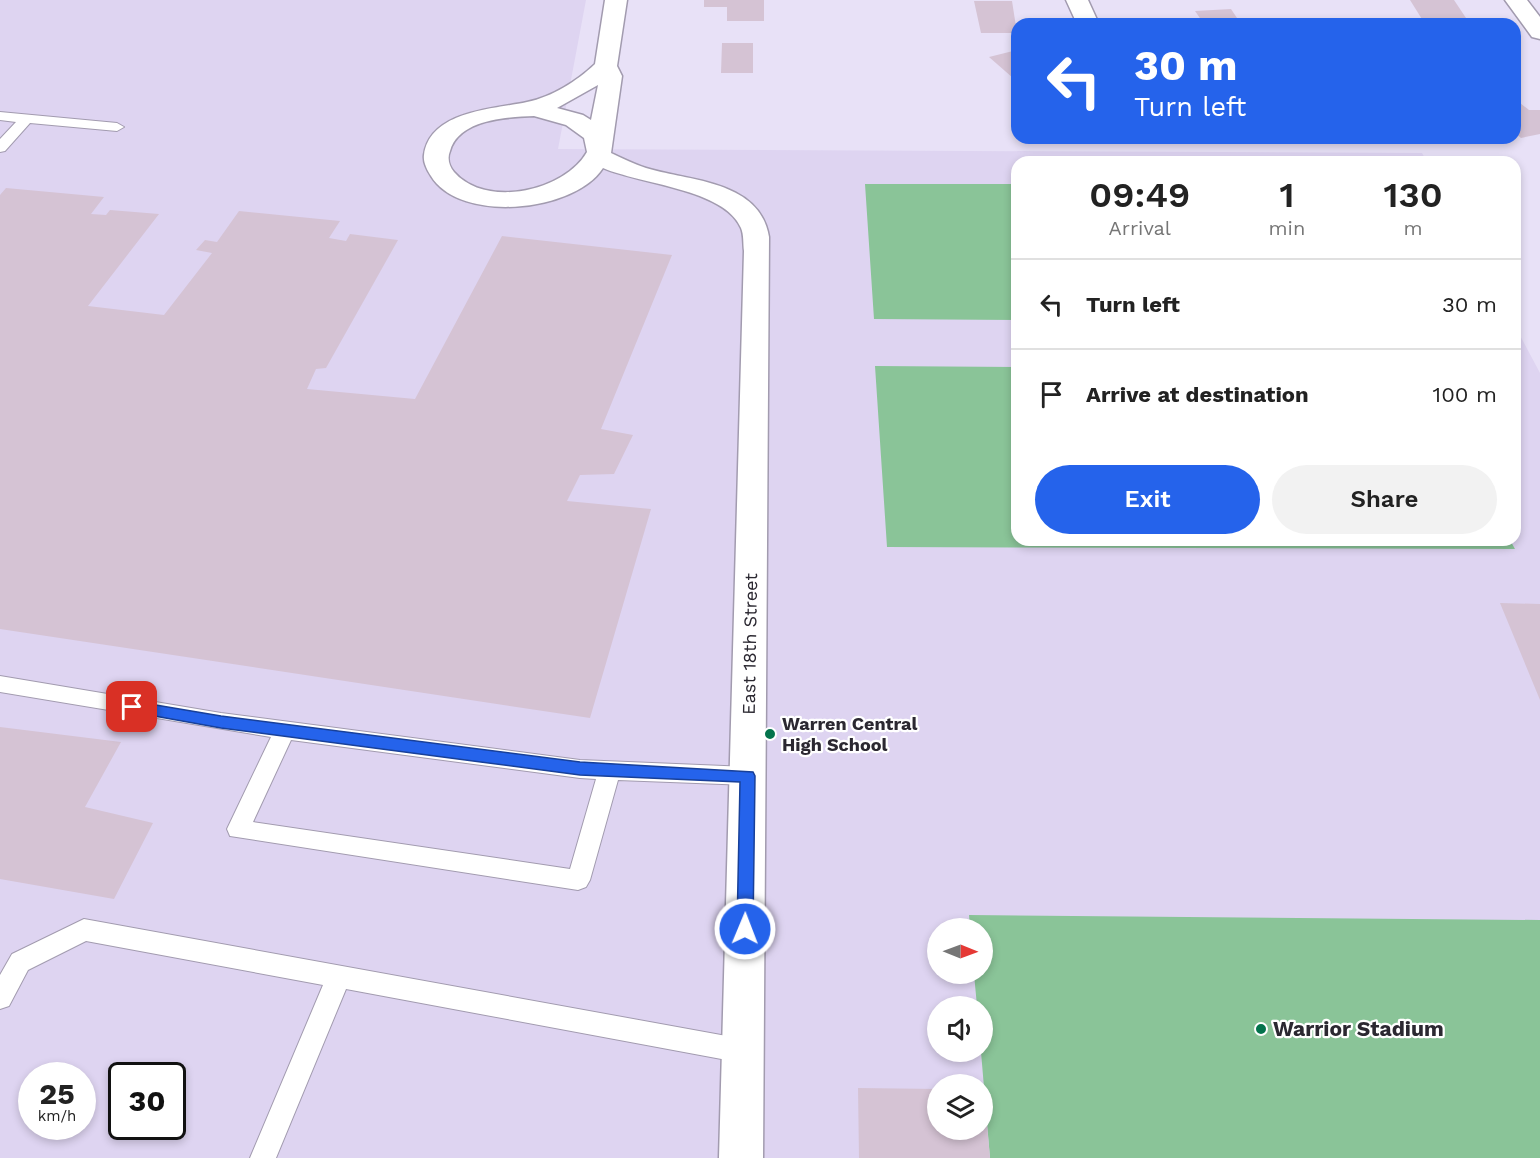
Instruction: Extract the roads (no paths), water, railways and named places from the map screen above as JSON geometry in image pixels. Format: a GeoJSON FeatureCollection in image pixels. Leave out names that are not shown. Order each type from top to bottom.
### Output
{"type":"FeatureCollection","features":[{"type":"Feature","properties":{"kind":"street"},"geometry":{"type":"LineString","coordinates":[[555,192],[574,184],[589,173],[599,150],[611,76],[606,66],[616,0]]}},
{"type":"Feature","properties":{"kind":"street"},"geometry":{"type":"LineString","coordinates":[[1077,0],[1085,18]]}},
{"type":"Feature","properties":{"kind":"street"},"geometry":{"type":"LineString","coordinates":[[1516,0],[1540,32]]}},
{"type":"Feature","properties":{"kind":"street"},"geometry":{"type":"LineString","coordinates":[[606,66],[586,84],[555,101],[527,110],[486,115],[464,123],[447,135],[437,148],[435,161],[439,174],[449,184],[465,193],[486,198],[520,199],[599,186],[673,182]]}},
{"type":"Feature","properties":{"kind":"street"},"geometry":{"type":"LineString","coordinates":[[527,110],[559,113],[579,120],[593,131],[599,150],[638,173],[673,182]]}},
{"type":"Feature","properties":{"kind":"street","name":"East 18th Street"},"geometry":{"type":"LineString","coordinates":[[673,182],[697,186],[719,194],[741,209],[754,229],[757,251],[741,1158]]}},
{"type":"Feature","properties":{"kind":"lane"},"geometry":{"type":"LineString","coordinates":[[0,116],[117,127]]}},
{"type":"Feature","properties":{"kind":"lane"},"geometry":{"type":"LineString","coordinates":[[0,148],[27,118]]}},
{"type":"Feature","properties":{"kind":"lane"},"geometry":{"type":"LineString","coordinates":[[0,684],[221,722],[580,768],[748,776]]}},
{"type":"Feature","properties":{"kind":"lane"},"geometry":{"type":"LineString","coordinates":[[285,730],[238,829],[578,880],[610,769]]}},
{"type":"Feature","properties":{"kind":"lane"},"geometry":{"type":"LineString","coordinates":[[0,998],[20,962],[84,930],[743,1051]]}},
{"type":"Feature","properties":{"kind":"lane"},"geometry":{"type":"LineString","coordinates":[[263,1158],[339,977]]}},
{"type":"Feature","properties":{"kind":"place","name":"Warren Central High School"},"geometry":{"type":"Point","coordinates":[770,734]}},
{"type":"Feature","properties":{"kind":"place","name":"Warrior Stadium"},"geometry":{"type":"Point","coordinates":[1261,1029]}}]}
